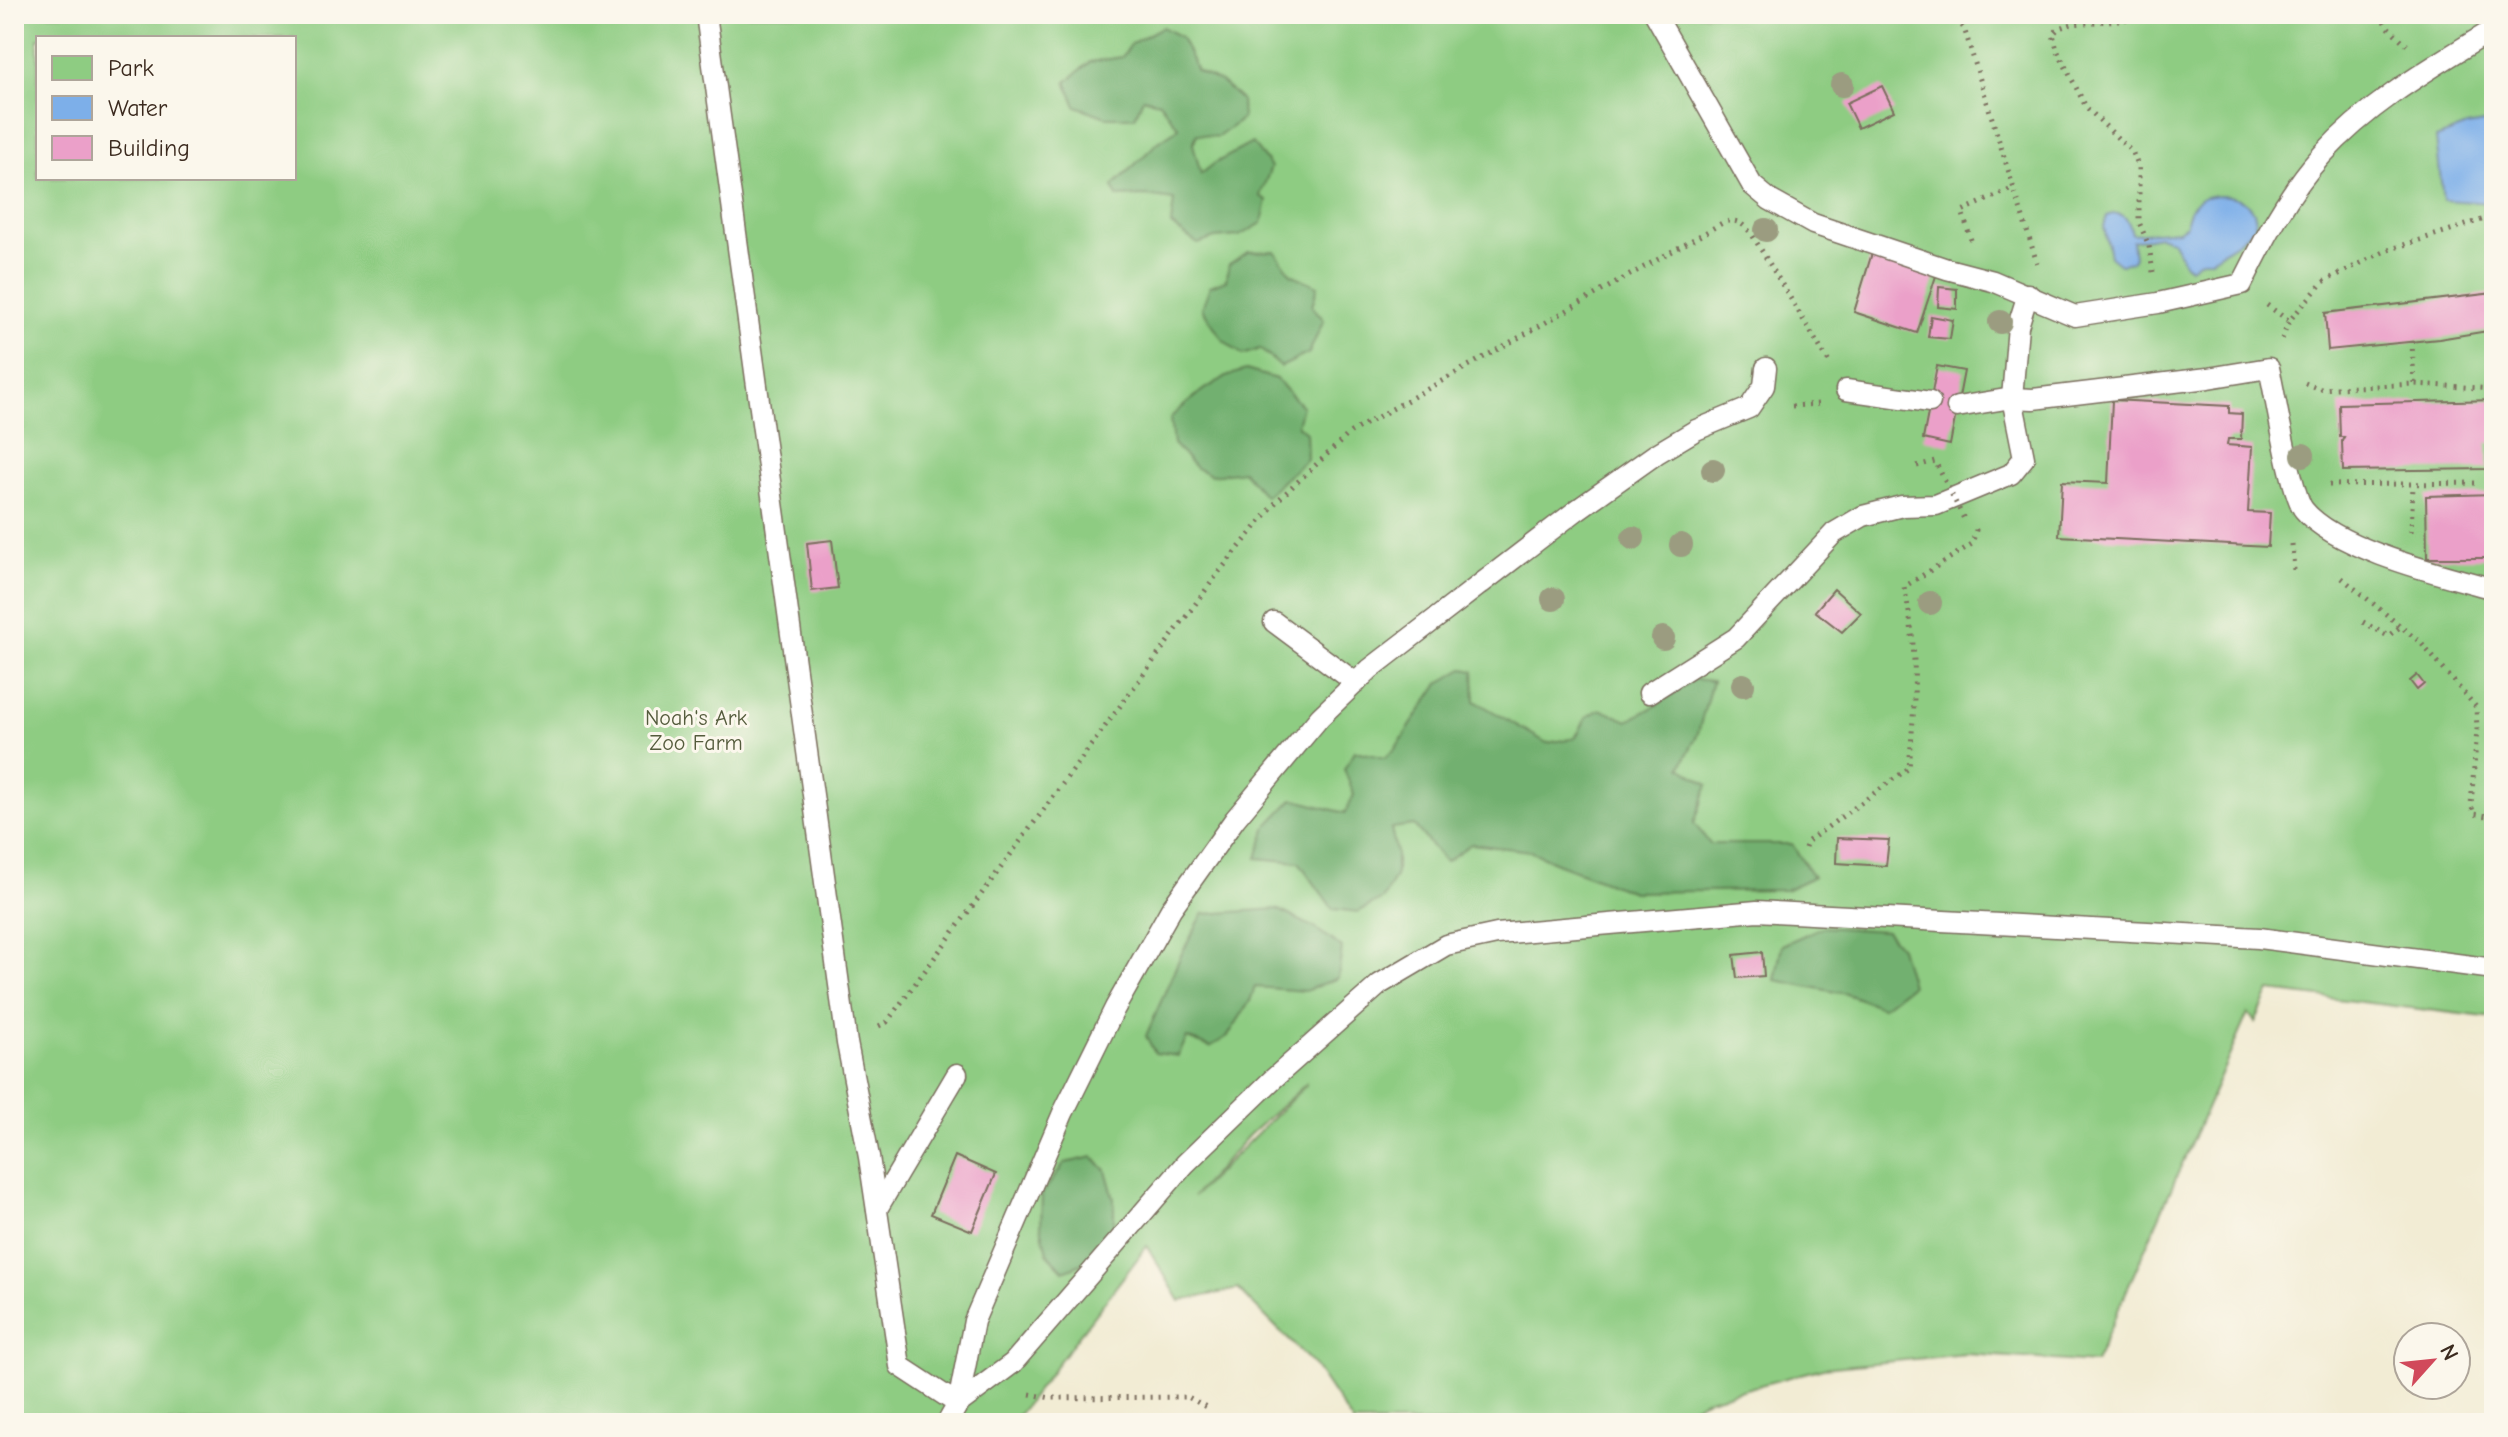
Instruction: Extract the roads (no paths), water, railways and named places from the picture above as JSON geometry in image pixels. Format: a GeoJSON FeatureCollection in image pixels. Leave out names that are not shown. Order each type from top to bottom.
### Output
{"type":"FeatureCollection","features":[{"type":"Feature","properties":{"kind":"lane"},"geometry":{"type":"LineString","coordinates":[[706,14],[847,1043],[877,1209],[900,1366],[958,1404]]}},
{"type":"Feature","properties":{"kind":"lane"},"geometry":{"type":"LineString","coordinates":[[1655,14],[1752,185],[1770,200],[1813,224],[2028,294],[2075,316],[2158,303],[2242,284],[2296,189],[2341,135],[2384,101],[2494,29]]}},
{"type":"Feature","properties":{"kind":"lane"},"geometry":{"type":"LineString","coordinates":[[1649,693],[1736,638],[1834,533],[1863,516],[1902,506],[1936,505],[2011,474],[2024,458],[2012,398],[2018,326],[2028,294]]}},
{"type":"Feature","properties":{"kind":"lane"},"geometry":{"type":"LineString","coordinates":[[947,1423],[958,1404],[974,1321],[1063,1113],[1115,1008],[1171,909],[1235,819],[1310,728],[1370,669],[1577,510],[1656,454],[1696,430],[1749,408],[1764,386],[1766,368]]}},
{"type":"Feature","properties":{"kind":"lane"},"geometry":{"type":"LineString","coordinates":[[1957,407],[2012,398],[2033,399],[2179,382],[2269,368],[2302,509],[2329,531],[2410,566],[2494,589]]}},
{"type":"Feature","properties":{"kind":"lane"},"geometry":{"type":"LineString","coordinates":[[1846,390],[1930,402]]}},
{"type":"Feature","properties":{"kind":"lane"},"geometry":{"type":"LineString","coordinates":[[1274,622],[1356,683]]}},
{"type":"Feature","properties":{"kind":"lane"},"geometry":{"type":"LineString","coordinates":[[958,1404],[1013,1363],[1185,1164],[1273,1079],[1380,984],[1446,945],[1497,934],[1757,911],[2259,938],[2494,969]]}},
{"type":"Feature","properties":{"kind":"lane"},"geometry":{"type":"LineString","coordinates":[[877,1209],[957,1074]]}},
{"type":"Feature","properties":{"kind":"water"},"geometry":{"type":"Polygon","coordinates":[[[2494,121],[2493,203],[2443,200],[2436,138],[2467,126],[2494,121]]]}},
{"type":"Feature","properties":{"kind":"water"},"geometry":{"type":"Polygon","coordinates":[[[2221,195],[2248,204],[2256,220],[2248,234],[2211,260],[2201,260],[2190,268],[2172,240],[2159,236],[2132,241],[2134,257],[2131,262],[2120,264],[2110,256],[2104,226],[2107,216],[2117,214],[2124,217],[2132,234],[2179,230],[2186,225],[2189,211],[2196,202],[2221,195]]]}},
{"type":"Feature","properties":{"kind":"park label","name":"Noah's Ark Zoo Farm"},"geometry":{"type":"Point","coordinates":[696,730]}}]}
